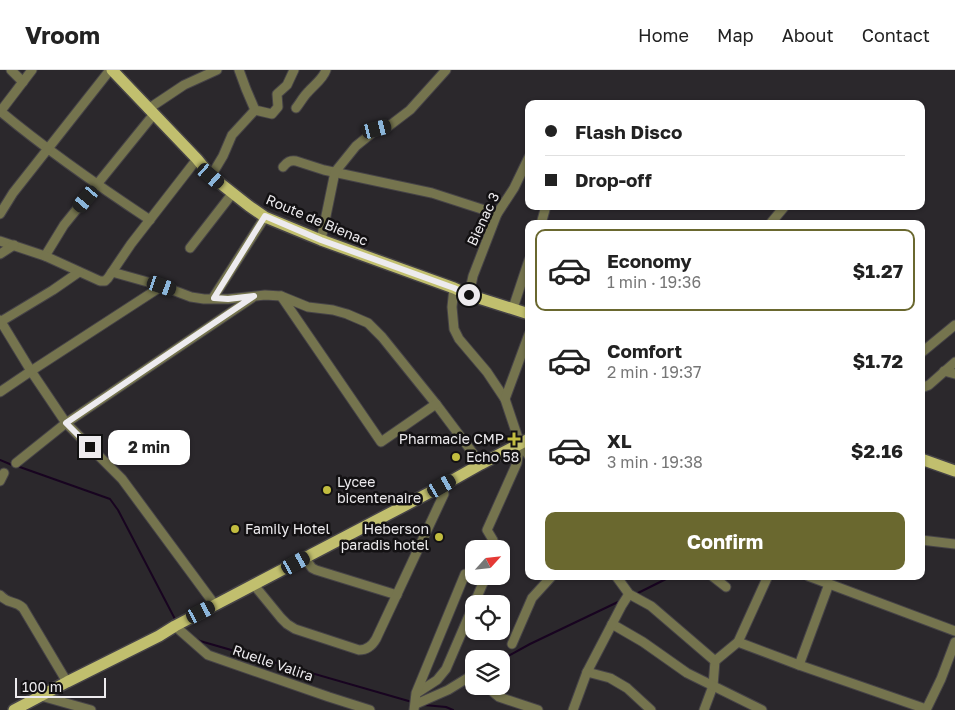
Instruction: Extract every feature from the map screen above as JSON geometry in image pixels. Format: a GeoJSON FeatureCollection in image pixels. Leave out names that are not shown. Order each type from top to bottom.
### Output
{"type":"FeatureCollection","features":[{"type":"Feature","properties":{"kind":"main road","name":"Route de Bienac"},"geometry":{"type":"LineString","coordinates":[[111,70],[211,176],[232,194],[265,216],[321,240],[469,295],[525,312]]}},
{"type":"Feature","properties":{"kind":"main road"},"geometry":{"type":"LineString","coordinates":[[14,710],[159,636],[524,442]]}},
{"type":"Feature","properties":{"kind":"main road"},"geometry":{"type":"LineString","coordinates":[[925,460],[955,471]]}},
{"type":"Feature","properties":{"kind":"street"},"geometry":{"type":"LineString","coordinates":[[11,70],[23,82]]}},
{"type":"Feature","properties":{"kind":"street"},"geometry":{"type":"LineString","coordinates":[[32,70],[0,111],[48,150],[150,220]]}},
{"type":"Feature","properties":{"kind":"street"},"geometry":{"type":"LineString","coordinates":[[0,214],[13,194],[111,70]]}},
{"type":"Feature","properties":{"kind":"street"},"geometry":{"type":"LineString","coordinates":[[45,256],[64,225],[97,185],[151,112],[184,85],[217,70]]}},
{"type":"Feature","properties":{"kind":"street"},"geometry":{"type":"LineString","coordinates":[[239,70],[256,110]]}},
{"type":"Feature","properties":{"kind":"street"},"geometry":{"type":"LineString","coordinates":[[256,110],[272,114],[278,107],[277,94],[286,85],[294,70]]}},
{"type":"Feature","properties":{"kind":"street"},"geometry":{"type":"LineString","coordinates":[[296,108],[326,70]]}},
{"type":"Feature","properties":{"kind":"street"},"geometry":{"type":"LineString","coordinates":[[321,240],[335,172],[356,146],[377,129],[389,126],[410,110],[446,70]]}},
{"type":"Feature","properties":{"kind":"street"},"geometry":{"type":"LineString","coordinates":[[211,176],[223,156],[232,135],[256,110]]}},
{"type":"Feature","properties":{"kind":"street"},"geometry":{"type":"LineString","coordinates":[[0,241],[45,256],[100,281],[105,281],[131,244],[197,160]]}},
{"type":"Feature","properties":{"kind":"street"},"geometry":{"type":"LineString","coordinates":[[283,167],[292,160],[335,172],[432,192],[498,214]]}},
{"type":"Feature","properties":{"kind":"street","name":"Bienac 3"},"geometry":{"type":"LineString","coordinates":[[469,295],[473,276],[498,214],[525,165]]}},
{"type":"Feature","properties":{"kind":"street"},"geometry":{"type":"LineString","coordinates":[[190,248],[232,194]]}},
{"type":"Feature","properties":{"kind":"street"},"geometry":{"type":"LineString","coordinates":[[773,220],[781,210]]}},
{"type":"Feature","properties":{"kind":"street"},"geometry":{"type":"LineString","coordinates":[[214,298],[265,216]]}},
{"type":"Feature","properties":{"kind":"street"},"geometry":{"type":"LineString","coordinates":[[0,254],[14,245]]}},
{"type":"Feature","properties":{"kind":"street"},"geometry":{"type":"LineString","coordinates":[[80,272],[0,321],[66,423],[122,478],[215,606]]}},
{"type":"Feature","properties":{"kind":"street"},"geometry":{"type":"LineString","coordinates":[[112,272],[204,299],[228,299],[265,295],[280,296],[308,307],[347,314],[368,324],[382,337],[481,464]]}},
{"type":"Feature","properties":{"kind":"street"},"geometry":{"type":"LineString","coordinates":[[513,308],[525,272]]}},
{"type":"Feature","properties":{"kind":"street"},"geometry":{"type":"LineString","coordinates":[[0,392],[162,286]]}},
{"type":"Feature","properties":{"kind":"street"},"geometry":{"type":"LineString","coordinates":[[454,288],[452,307],[454,329],[459,339],[487,372],[505,399],[524,442],[487,530],[493,540]]}},
{"type":"Feature","properties":{"kind":"street"},"geometry":{"type":"LineString","coordinates":[[16,463],[66,423],[254,296]]}},
{"type":"Feature","properties":{"kind":"street"},"geometry":{"type":"LineString","coordinates":[[280,296],[381,442],[436,404]]}},
{"type":"Feature","properties":{"kind":"street"},"geometry":{"type":"LineString","coordinates":[[925,350],[955,325]]}},
{"type":"Feature","properties":{"kind":"street"},"geometry":{"type":"LineString","coordinates":[[505,399],[525,345]]}},
{"type":"Feature","properties":{"kind":"street"},"geometry":{"type":"LineString","coordinates":[[925,386],[955,362]]}},
{"type":"Feature","properties":{"kind":"street"},"geometry":{"type":"LineString","coordinates":[[944,371],[955,374]]}},
{"type":"Feature","properties":{"kind":"street"},"geometry":{"type":"LineString","coordinates":[[254,585],[281,618],[295,629],[365,650],[374,643],[397,595],[444,494],[442,486]]}},
{"type":"Feature","properties":{"kind":"street"},"geometry":{"type":"LineString","coordinates":[[925,540],[955,544]]}},
{"type":"Feature","properties":{"kind":"street"},"geometry":{"type":"LineString","coordinates":[[305,558],[312,568],[316,570],[397,595]]}},
{"type":"Feature","properties":{"kind":"street"},"geometry":{"type":"LineString","coordinates":[[415,707],[416,693],[465,574]]}},
{"type":"Feature","properties":{"kind":"street"},"geometry":{"type":"LineString","coordinates":[[512,644],[532,598],[548,580]]}},
{"type":"Feature","properties":{"kind":"street"},"geometry":{"type":"LineString","coordinates":[[619,580],[629,594],[651,606],[715,661]]}},
{"type":"Feature","properties":{"kind":"street"},"geometry":{"type":"LineString","coordinates":[[717,580],[726,587]]}},
{"type":"Feature","properties":{"kind":"street"},"geometry":{"type":"LineString","coordinates":[[704,710],[713,686],[715,661],[738,642],[766,580]]}},
{"type":"Feature","properties":{"kind":"street"},"geometry":{"type":"LineString","coordinates":[[818,580],[955,631]]}},
{"type":"Feature","properties":{"kind":"street"},"geometry":{"type":"LineString","coordinates":[[799,665],[829,584]]}},
{"type":"Feature","properties":{"kind":"street"},"geometry":{"type":"LineString","coordinates":[[573,710],[587,672],[629,594]]}},
{"type":"Feature","properties":{"kind":"street"},"geometry":{"type":"LineString","coordinates":[[0,595],[7,602],[23,608],[68,682]]}},
{"type":"Feature","properties":{"kind":"street"},"geometry":{"type":"LineString","coordinates":[[612,624],[643,642],[687,673],[762,710]]}},
{"type":"Feature","properties":{"kind":"street"},"geometry":{"type":"LineString","coordinates":[[416,693],[437,680],[446,669],[465,625]]}},
{"type":"Feature","properties":{"kind":"street","name":"Ruelle Valira"},"geometry":{"type":"LineString","coordinates":[[175,626],[208,655],[370,710]]}},
{"type":"Feature","properties":{"kind":"street"},"geometry":{"type":"LineString","coordinates":[[738,642],[926,710],[941,679],[955,642]]}},
{"type":"Feature","properties":{"kind":"street"},"geometry":{"type":"LineString","coordinates":[[587,672],[610,678],[627,688],[651,710]]}},
{"type":"Feature","properties":{"kind":"street"},"geometry":{"type":"LineString","coordinates":[[415,707],[465,680]]}},
{"type":"Feature","properties":{"kind":"street"},"geometry":{"type":"LineString","coordinates":[[497,695],[538,710]]}},
{"type":"Feature","properties":{"kind":"street"},"geometry":{"type":"LineString","coordinates":[[41,696],[88,709]]}},
{"type":"Feature","properties":{"kind":"waterway"},"geometry":{"type":"LineString","coordinates":[[0,460],[12,465]]}},
{"type":"Feature","properties":{"kind":"waterway"},"geometry":{"type":"LineString","coordinates":[[17,466],[110,499],[118,510],[176,621]]}},
{"type":"Feature","properties":{"kind":"waterway"},"geometry":{"type":"LineString","coordinates":[[636,594],[664,580]]}},
{"type":"Feature","properties":{"kind":"waterway"},"geometry":{"type":"LineString","coordinates":[[510,655],[620,601]]}},
{"type":"Feature","properties":{"kind":"waterway"},"geometry":{"type":"LineString","coordinates":[[196,639],[412,702]]}},
{"type":"Feature","properties":{"kind":"waterway"},"geometry":{"type":"LineString","coordinates":[[424,705],[446,707],[453,710]]}},
{"type":"Feature","properties":{"kind":"place","name":"Pharmacie CMP"},"geometry":{"type":"Point","coordinates":[514,439]}},
{"type":"Feature","properties":{"kind":"place","name":"Echo 58"},"geometry":{"type":"Point","coordinates":[456,457]}},
{"type":"Feature","properties":{"kind":"place","name":"Lycee bicentenaire"},"geometry":{"type":"Point","coordinates":[327,490]}},
{"type":"Feature","properties":{"kind":"place","name":"Family Hotel"},"geometry":{"type":"Point","coordinates":[235,529]}},
{"type":"Feature","properties":{"kind":"place","name":"Heberson paradis hotel"},"geometry":{"type":"Point","coordinates":[439,537]}},
{"type":"Feature","properties":{"kind":"route"},"geometry":{"type":"LineString","coordinates":[[90,447],[66,423],[254,296],[228,299],[214,298],[265,216],[321,240],[469,295]]}}]}
